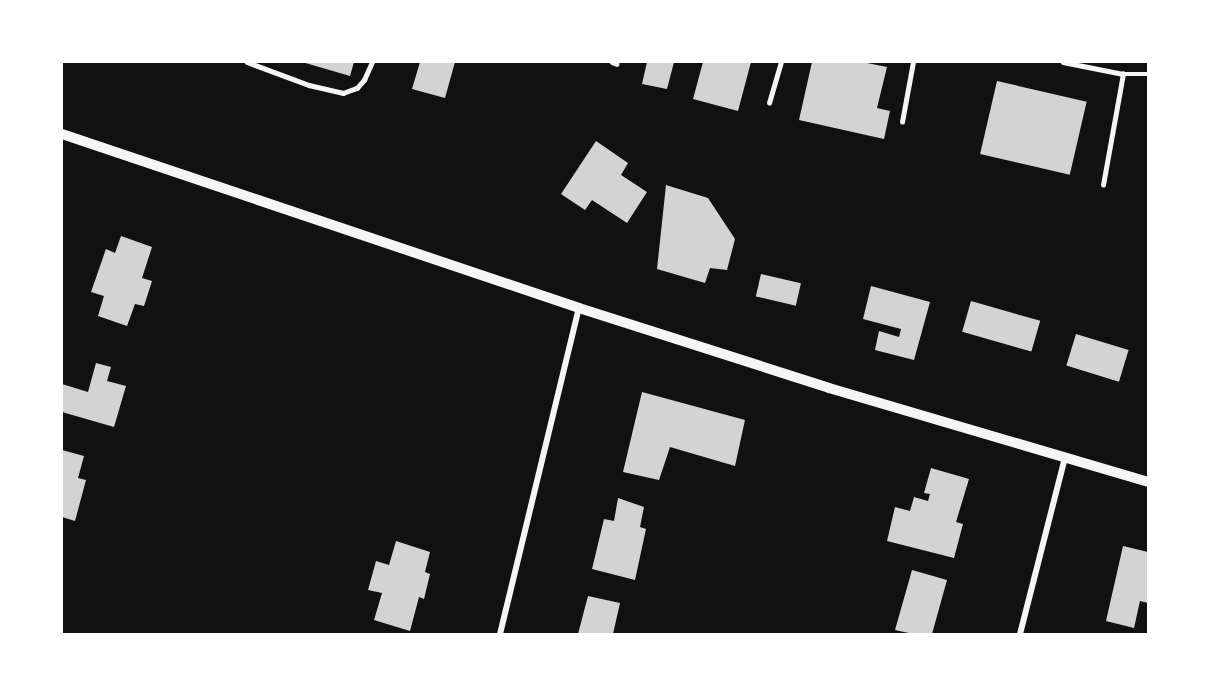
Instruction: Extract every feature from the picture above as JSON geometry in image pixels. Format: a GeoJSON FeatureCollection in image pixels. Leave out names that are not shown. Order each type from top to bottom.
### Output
{"type":"FeatureCollection","features":[{"type":"Feature","properties":{"kind":"street"},"geometry":{"type":"LineString","coordinates":[[62,134],[579,308],[829,388],[1149,482]]}},
{"type":"Feature","properties":{"kind":"street"},"geometry":{"type":"LineString","coordinates":[[500,634],[579,308]]}},
{"type":"Feature","properties":{"kind":"street"},"geometry":{"type":"LineString","coordinates":[[1020,634],[1065,457]]}},
{"type":"Feature","properties":{"kind":"lane"},"geometry":{"type":"LineString","coordinates":[[247,62],[309,85],[343,93],[357,88],[364,80],[372,62]]}},
{"type":"Feature","properties":{"kind":"lane"},"geometry":{"type":"LineString","coordinates":[[769,103],[781,62]]}},
{"type":"Feature","properties":{"kind":"lane"},"geometry":{"type":"LineString","coordinates":[[902,122],[913,62]]}},
{"type":"Feature","properties":{"kind":"lane"},"geometry":{"type":"LineString","coordinates":[[1063,62],[1123,74],[1149,74]]}},
{"type":"Feature","properties":{"kind":"lane"},"geometry":{"type":"LineString","coordinates":[[1103,185],[1123,74]]}},
{"type":"Feature","properties":{"kind":"building"},"geometry":{"type":"Polygon","coordinates":[[[302,62],[354,62],[350,76],[302,62]]]}},
{"type":"Feature","properties":{"kind":"building"},"geometry":{"type":"Polygon","coordinates":[[[420,62],[455,62],[445,98],[412,89],[420,62]]]}},
{"type":"Feature","properties":{"kind":"building"},"geometry":{"type":"Polygon","coordinates":[[[647,62],[674,62],[667,89],[642,84],[647,62]]]}},
{"type":"Feature","properties":{"kind":"building"},"geometry":{"type":"Polygon","coordinates":[[[703,62],[751,62],[738,111],[693,99],[703,62]]]}},
{"type":"Feature","properties":{"kind":"building"},"geometry":{"type":"Polygon","coordinates":[[[812,62],[862,62],[887,67],[877,108],[890,111],[884,139],[799,120],[812,62]]]}},
{"type":"Feature","properties":{"kind":"building"},"geometry":{"type":"Polygon","coordinates":[[[997,81],[1087,102],[1070,175],[980,154],[997,81]]]}},
{"type":"Feature","properties":{"kind":"building"},"geometry":{"type":"Polygon","coordinates":[[[596,141],[628,163],[621,175],[647,192],[627,223],[592,200],[585,210],[561,194],[596,141]]]}},
{"type":"Feature","properties":{"kind":"building"},"geometry":{"type":"Polygon","coordinates":[[[666,185],[708,198],[735,239],[727,270],[710,268],[705,283],[657,269],[666,185]]]}},
{"type":"Feature","properties":{"kind":"building"},"geometry":{"type":"Polygon","coordinates":[[[121,236],[152,247],[142,278],[152,281],[144,306],[135,304],[127,326],[98,316],[104,296],[91,292],[106,249],[115,253],[121,236]]]}},
{"type":"Feature","properties":{"kind":"building"},"geometry":{"type":"Polygon","coordinates":[[[761,274],[801,283],[796,306],[756,296],[761,274]]]}},
{"type":"Feature","properties":{"kind":"building"},"geometry":{"type":"Polygon","coordinates":[[[871,286],[930,302],[914,360],[875,350],[879,331],[899,337],[901,329],[863,319],[871,286]]]}},
{"type":"Feature","properties":{"kind":"building"},"geometry":{"type":"Polygon","coordinates":[[[971,301],[1040,321],[1031,352],[962,332],[971,301]]]}},
{"type":"Feature","properties":{"kind":"building"},"geometry":{"type":"Polygon","coordinates":[[[1076,334],[1129,350],[1119,382],[1066,366],[1076,334]]]}},
{"type":"Feature","properties":{"kind":"building"},"geometry":{"type":"Polygon","coordinates":[[[96,363],[111,367],[107,381],[126,386],[114,427],[62,412],[62,384],[88,392],[96,363]]]}},
{"type":"Feature","properties":{"kind":"building"},"geometry":{"type":"Polygon","coordinates":[[[642,392],[745,420],[735,466],[670,447],[659,480],[623,472],[642,392]]]}},
{"type":"Feature","properties":{"kind":"building"},"geometry":{"type":"Polygon","coordinates":[[[62,450],[84,456],[78,478],[86,480],[75,521],[62,517],[62,450]]]}},
{"type":"Feature","properties":{"kind":"building"},"geometry":{"type":"Polygon","coordinates":[[[931,468],[969,479],[956,522],[963,524],[954,558],[887,541],[895,507],[910,511],[914,497],[928,501],[930,494],[924,493],[931,468]]]}},
{"type":"Feature","properties":{"kind":"building"},"geometry":{"type":"Polygon","coordinates":[[[618,498],[644,507],[640,527],[646,529],[635,580],[592,569],[604,519],[614,521],[618,498]]]}},
{"type":"Feature","properties":{"kind":"building"},"geometry":{"type":"Polygon","coordinates":[[[396,541],[430,552],[425,572],[430,574],[424,599],[419,597],[410,631],[374,620],[382,593],[368,590],[376,561],[389,565],[396,541]]]}},
{"type":"Feature","properties":{"kind":"building"},"geometry":{"type":"Polygon","coordinates":[[[1123,546],[1148,552],[1148,603],[1140,601],[1134,628],[1106,621],[1123,546]]]}},
{"type":"Feature","properties":{"kind":"building"},"geometry":{"type":"Polygon","coordinates":[[[912,570],[947,580],[932,634],[913,634],[895,630],[912,570]]]}},
{"type":"Feature","properties":{"kind":"building"},"geometry":{"type":"Polygon","coordinates":[[[588,596],[620,603],[613,634],[578,634],[588,596]]]}}]}
